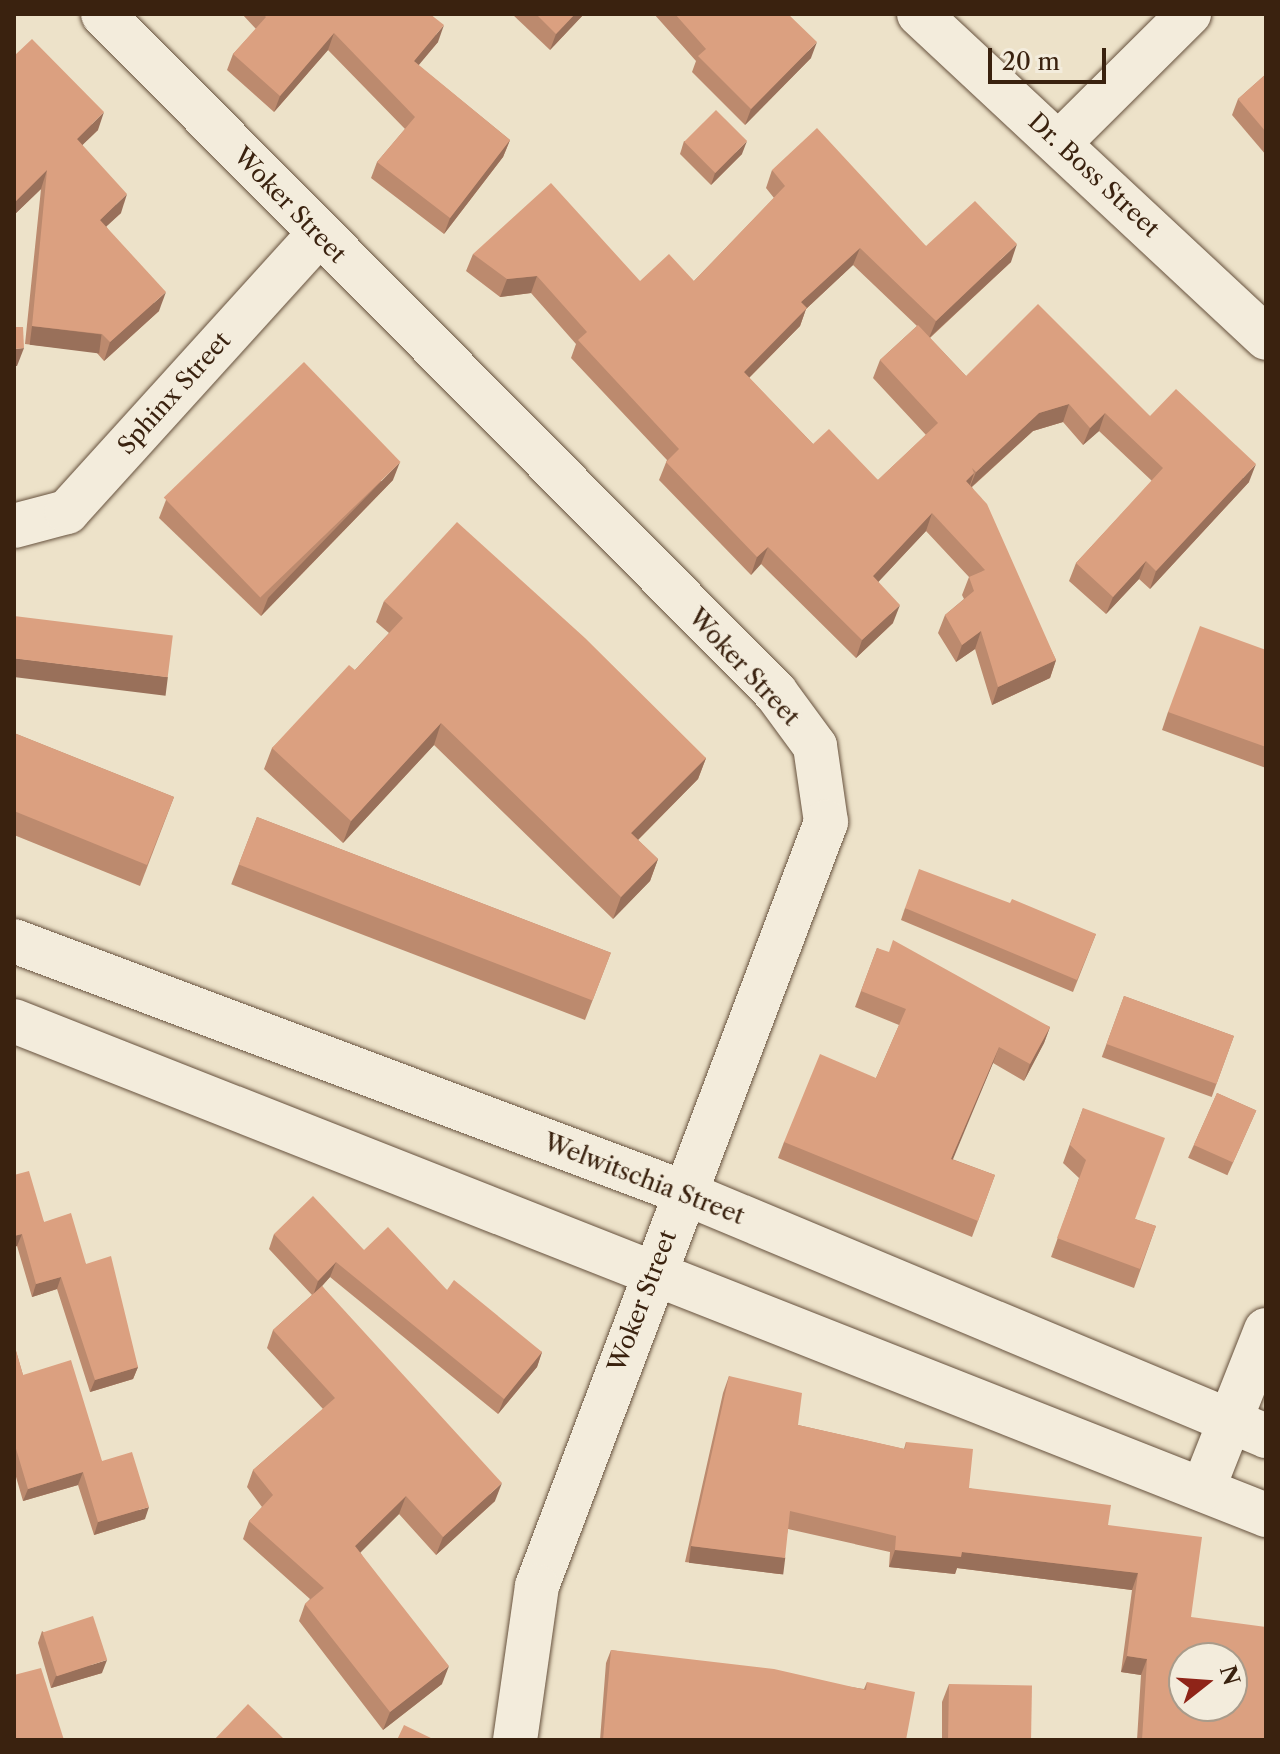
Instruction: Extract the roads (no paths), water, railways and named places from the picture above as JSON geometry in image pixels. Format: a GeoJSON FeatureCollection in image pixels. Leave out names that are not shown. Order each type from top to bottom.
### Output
{"type":"FeatureCollection","features":[{"type":"Feature","properties":{"kind":"street","name":"Woker Street"},"geometry":{"type":"LineString","coordinates":[[103,14],[318,235],[776,693],[815,746],[826,822],[537,1586],[515,1740]]}},
{"type":"Feature","properties":{"kind":"street","name":"Dr. Boss Street"},"geometry":{"type":"LineString","coordinates":[[919,14],[1060,142],[1266,338]]}},
{"type":"Feature","properties":{"kind":"street"},"geometry":{"type":"LineString","coordinates":[[1060,142],[1189,14]]}},
{"type":"Feature","properties":{"kind":"street","name":"Sphinx Street"},"geometry":{"type":"LineString","coordinates":[[14,526],[67,512],[318,235]]}},
{"type":"Feature","properties":{"kind":"street","name":"Welwitschia Street"},"geometry":{"type":"LineString","coordinates":[[14,941],[685,1193],[1247,1429]]}},
{"type":"Feature","properties":{"kind":"street"},"geometry":{"type":"LineString","coordinates":[[14,1021],[654,1270],[1266,1515]]}},
{"type":"Feature","properties":{"kind":"street"},"geometry":{"type":"LineString","coordinates":[[1203,1489],[1247,1429],[1266,1330]]}}]}
